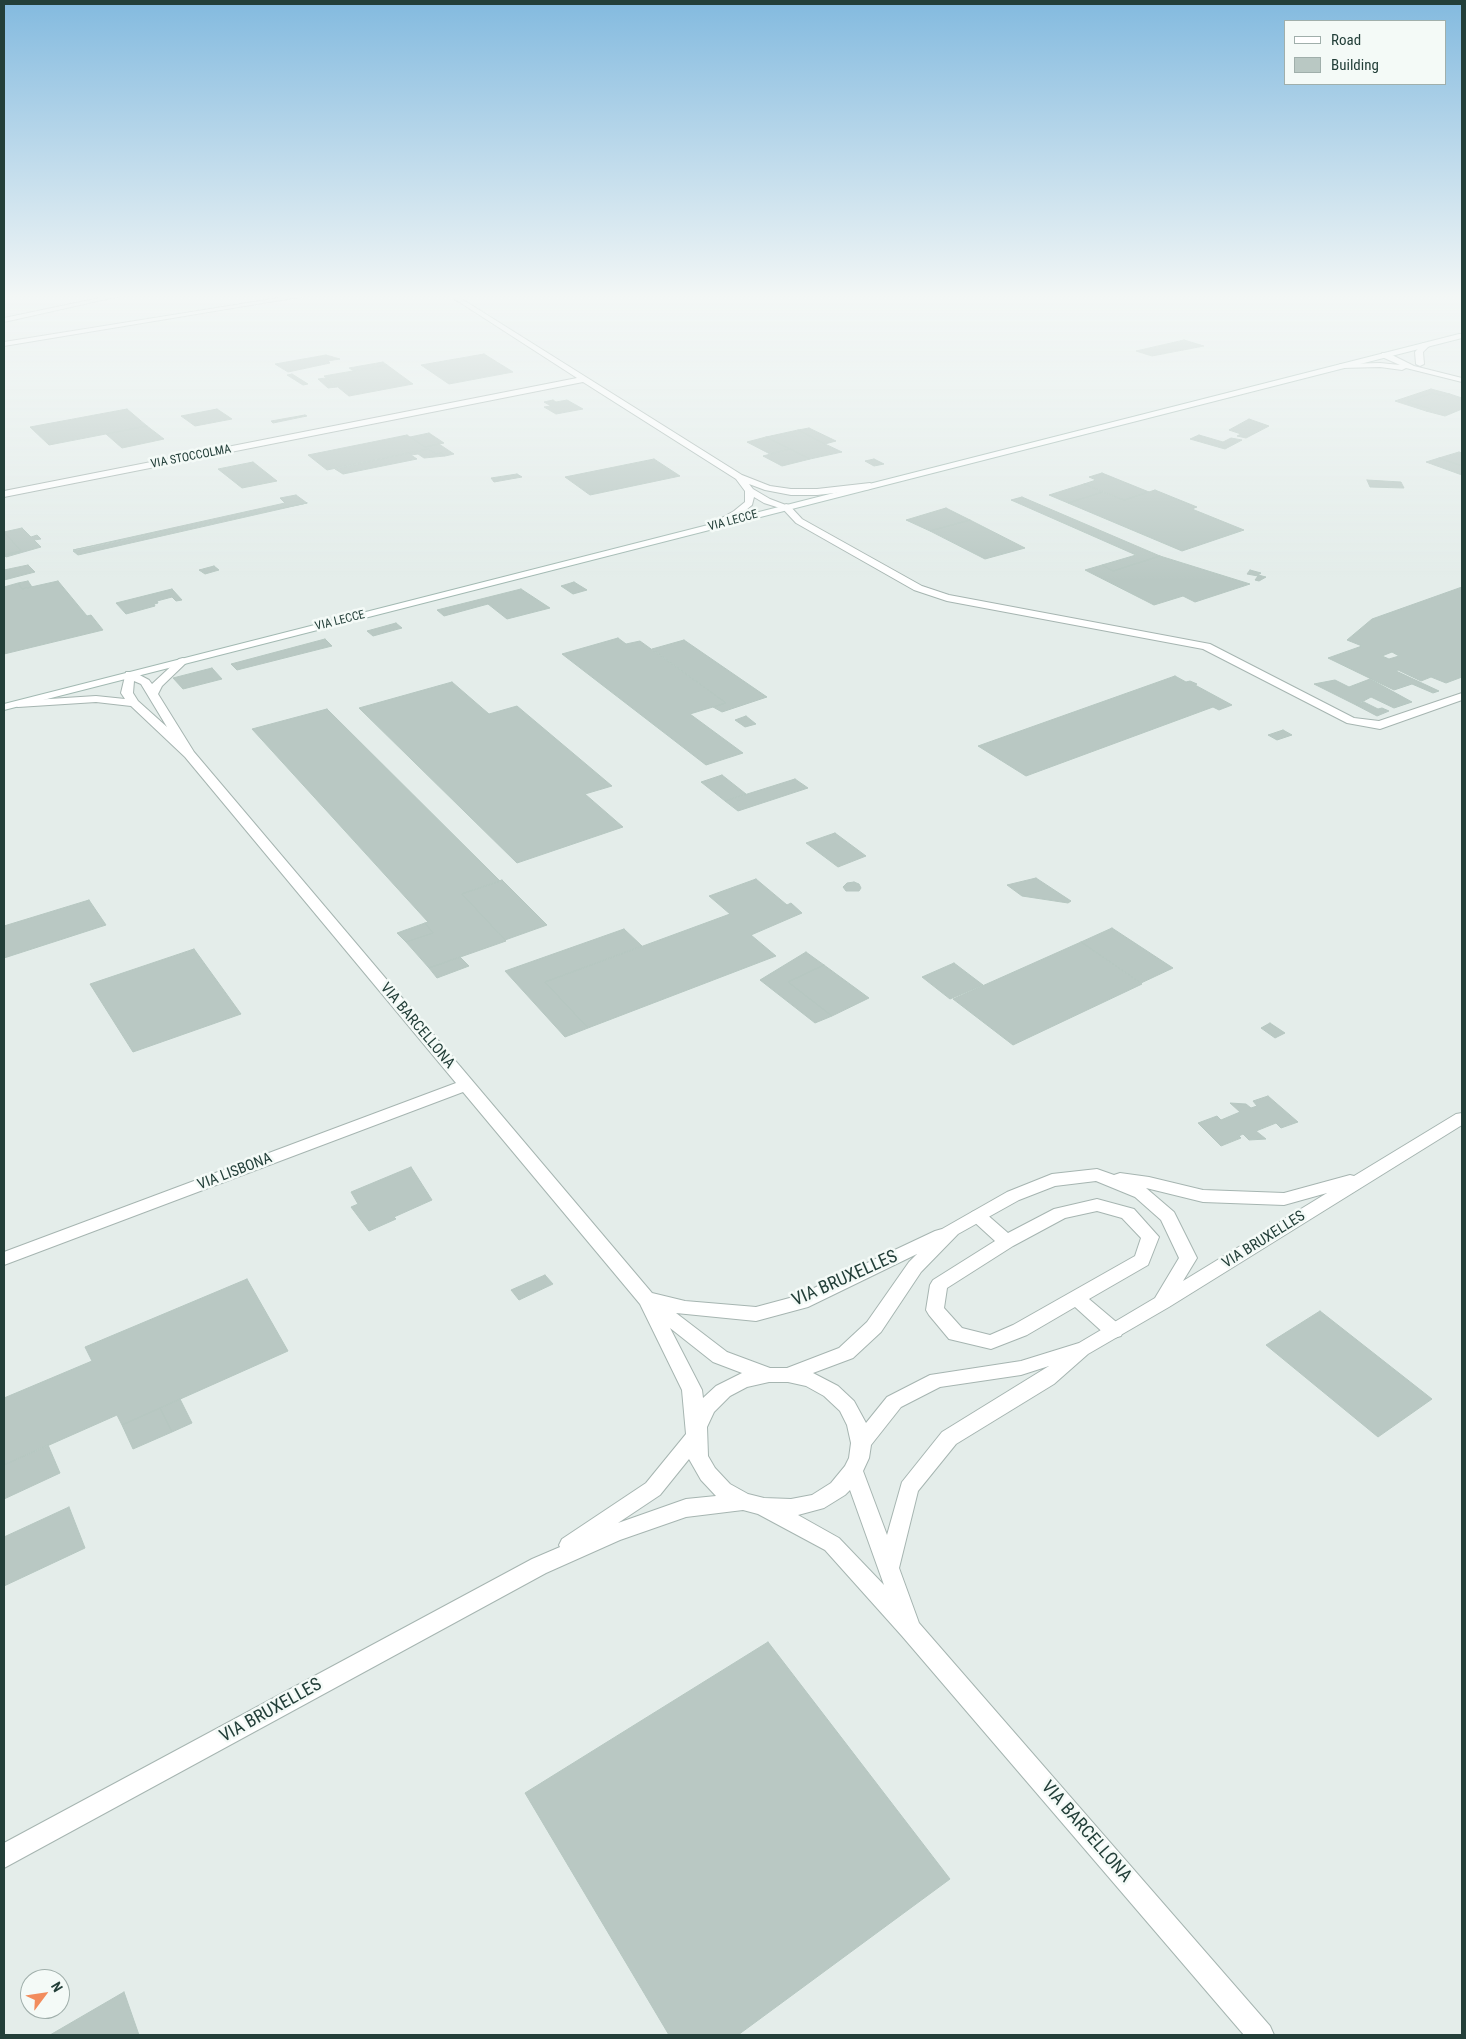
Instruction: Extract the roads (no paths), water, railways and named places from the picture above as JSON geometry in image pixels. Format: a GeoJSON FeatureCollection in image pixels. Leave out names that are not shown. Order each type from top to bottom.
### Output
{"type":"FeatureCollection","features":[{"type":"Feature","properties":{"kind":"street","name":"VIA STOCCOLMA"},"geometry":{"type":"LineString","coordinates":[[4,494],[524,391]]}},
{"type":"Feature","properties":{"kind":"street"},"geometry":{"type":"LineString","coordinates":[[604,391],[739,477],[768,488],[791,492],[817,492],[870,486]]}},
{"type":"Feature","properties":{"kind":"street","name":"VIA LECCE"},"geometry":{"type":"LineString","coordinates":[[4,707],[1242,391]]}},
{"type":"Feature","properties":{"kind":"street"},"geometry":{"type":"LineString","coordinates":[[739,477],[750,491],[767,501],[786,507]]}},
{"type":"Feature","properties":{"kind":"street"},"geometry":{"type":"LineString","coordinates":[[768,488],[780,497],[786,507],[799,521],[918,588],[947,598],[1206,646],[1351,721],[1380,725],[1462,696]]}},
{"type":"Feature","properties":{"kind":"street"},"geometry":{"type":"LineString","coordinates":[[714,526],[737,513],[749,503],[750,491]]}},
{"type":"Feature","properties":{"kind":"street"},"geometry":{"type":"LineString","coordinates":[[153,693],[158,684],[183,661]]}},
{"type":"Feature","properties":{"kind":"street"},"geometry":{"type":"LineString","coordinates":[[130,674],[127,693],[134,703]]}},
{"type":"Feature","properties":{"kind":"street","name":"VIA BARCELLONA"},"geometry":{"type":"LineString","coordinates":[[130,674],[145,682],[189,754]]}},
{"type":"Feature","properties":{"kind":"street"},"geometry":{"type":"LineString","coordinates":[[18,704],[96,698],[134,703]]}},
{"type":"Feature","properties":{"kind":"street","name":"VIA BARCELLONA"},"geometry":{"type":"LineString","coordinates":[[134,703],[189,754],[646,1299],[720,1357],[778,1375]]}},
{"type":"Feature","properties":{"kind":"street","name":"VIA LISBONA"},"geometry":{"type":"LineString","coordinates":[[4,1259],[466,1085]]}},
{"type":"Feature","properties":{"kind":"street","name":"VIA BRUXELLES"},"geometry":{"type":"LineString","coordinates":[[889,1567],[908,1488],[950,1438],[1046,1379],[1086,1348],[1462,1118]]}},
{"type":"Feature","properties":{"kind":"street","name":"VIA BRUXELLES"},"geometry":{"type":"LineString","coordinates":[[646,1299],[685,1308],[756,1314],[802,1302],[952,1230],[1013,1196],[1052,1180],[1097,1176],[1149,1183],[1203,1196],[1284,1199],[1366,1177]]}},
{"type":"Feature","properties":{"kind":"street","name":"VIA BRUXELLES"},"geometry":{"type":"LineString","coordinates":[[1097,1176],[1141,1193],[1168,1216],[1188,1258],[1161,1303]]}},
{"type":"Feature","properties":{"kind":"street"},"geometry":{"type":"LineString","coordinates":[[1097,1205],[1128,1213],[1150,1237],[1142,1260],[1020,1330],[991,1342],[956,1334],[935,1310],[939,1285],[1007,1242],[1060,1213],[1097,1205]]}},
{"type":"Feature","properties":{"kind":"street"},"geometry":{"type":"LineString","coordinates":[[978,1216],[1007,1242]]}},
{"type":"Feature","properties":{"kind":"street","name":"VIA BRUXELLES"},"geometry":{"type":"LineString","coordinates":[[539,1566],[653,1489],[696,1432],[706,1407],[722,1391],[743,1380],[778,1375],[846,1353],[874,1327],[915,1267],[952,1230]]}},
{"type":"Feature","properties":{"kind":"street"},"geometry":{"type":"LineString","coordinates":[[1076,1298],[1114,1331]]}},
{"type":"Feature","properties":{"kind":"street","name":"VIA BARCELLONA"},"geometry":{"type":"LineString","coordinates":[[646,1299],[692,1390],[696,1432]]}},
{"type":"Feature","properties":{"kind":"street","name":"VIA BRUXELLES"},"geometry":{"type":"LineString","coordinates":[[861,1443],[894,1402],[937,1380],[1021,1368],[1086,1348]]}},
{"type":"Feature","properties":{"kind":"street","name":"VIA BRUXELLES"},"geometry":{"type":"LineString","coordinates":[[696,1432],[698,1457],[708,1474],[723,1490],[743,1501],[764,1507],[791,1508],[817,1502],[838,1489],[853,1471],[859,1458],[861,1443],[857,1424],[847,1406],[836,1396],[811,1380],[778,1375]]}},
{"type":"Feature","properties":{"kind":"street","name":"VIA BARCELLONA"},"geometry":{"type":"LineString","coordinates":[[853,1471],[910,1629]]}},
{"type":"Feature","properties":{"kind":"street","name":"VIA BRUXELLES"},"geometry":{"type":"LineString","coordinates":[[4,1856],[539,1566],[613,1534],[686,1508],[743,1501]]}},
{"type":"Feature","properties":{"kind":"street","name":"VIA BARCELLONA"},"geometry":{"type":"LineString","coordinates":[[764,1507],[832,1544],[910,1629],[1261,2035]]}}]}
